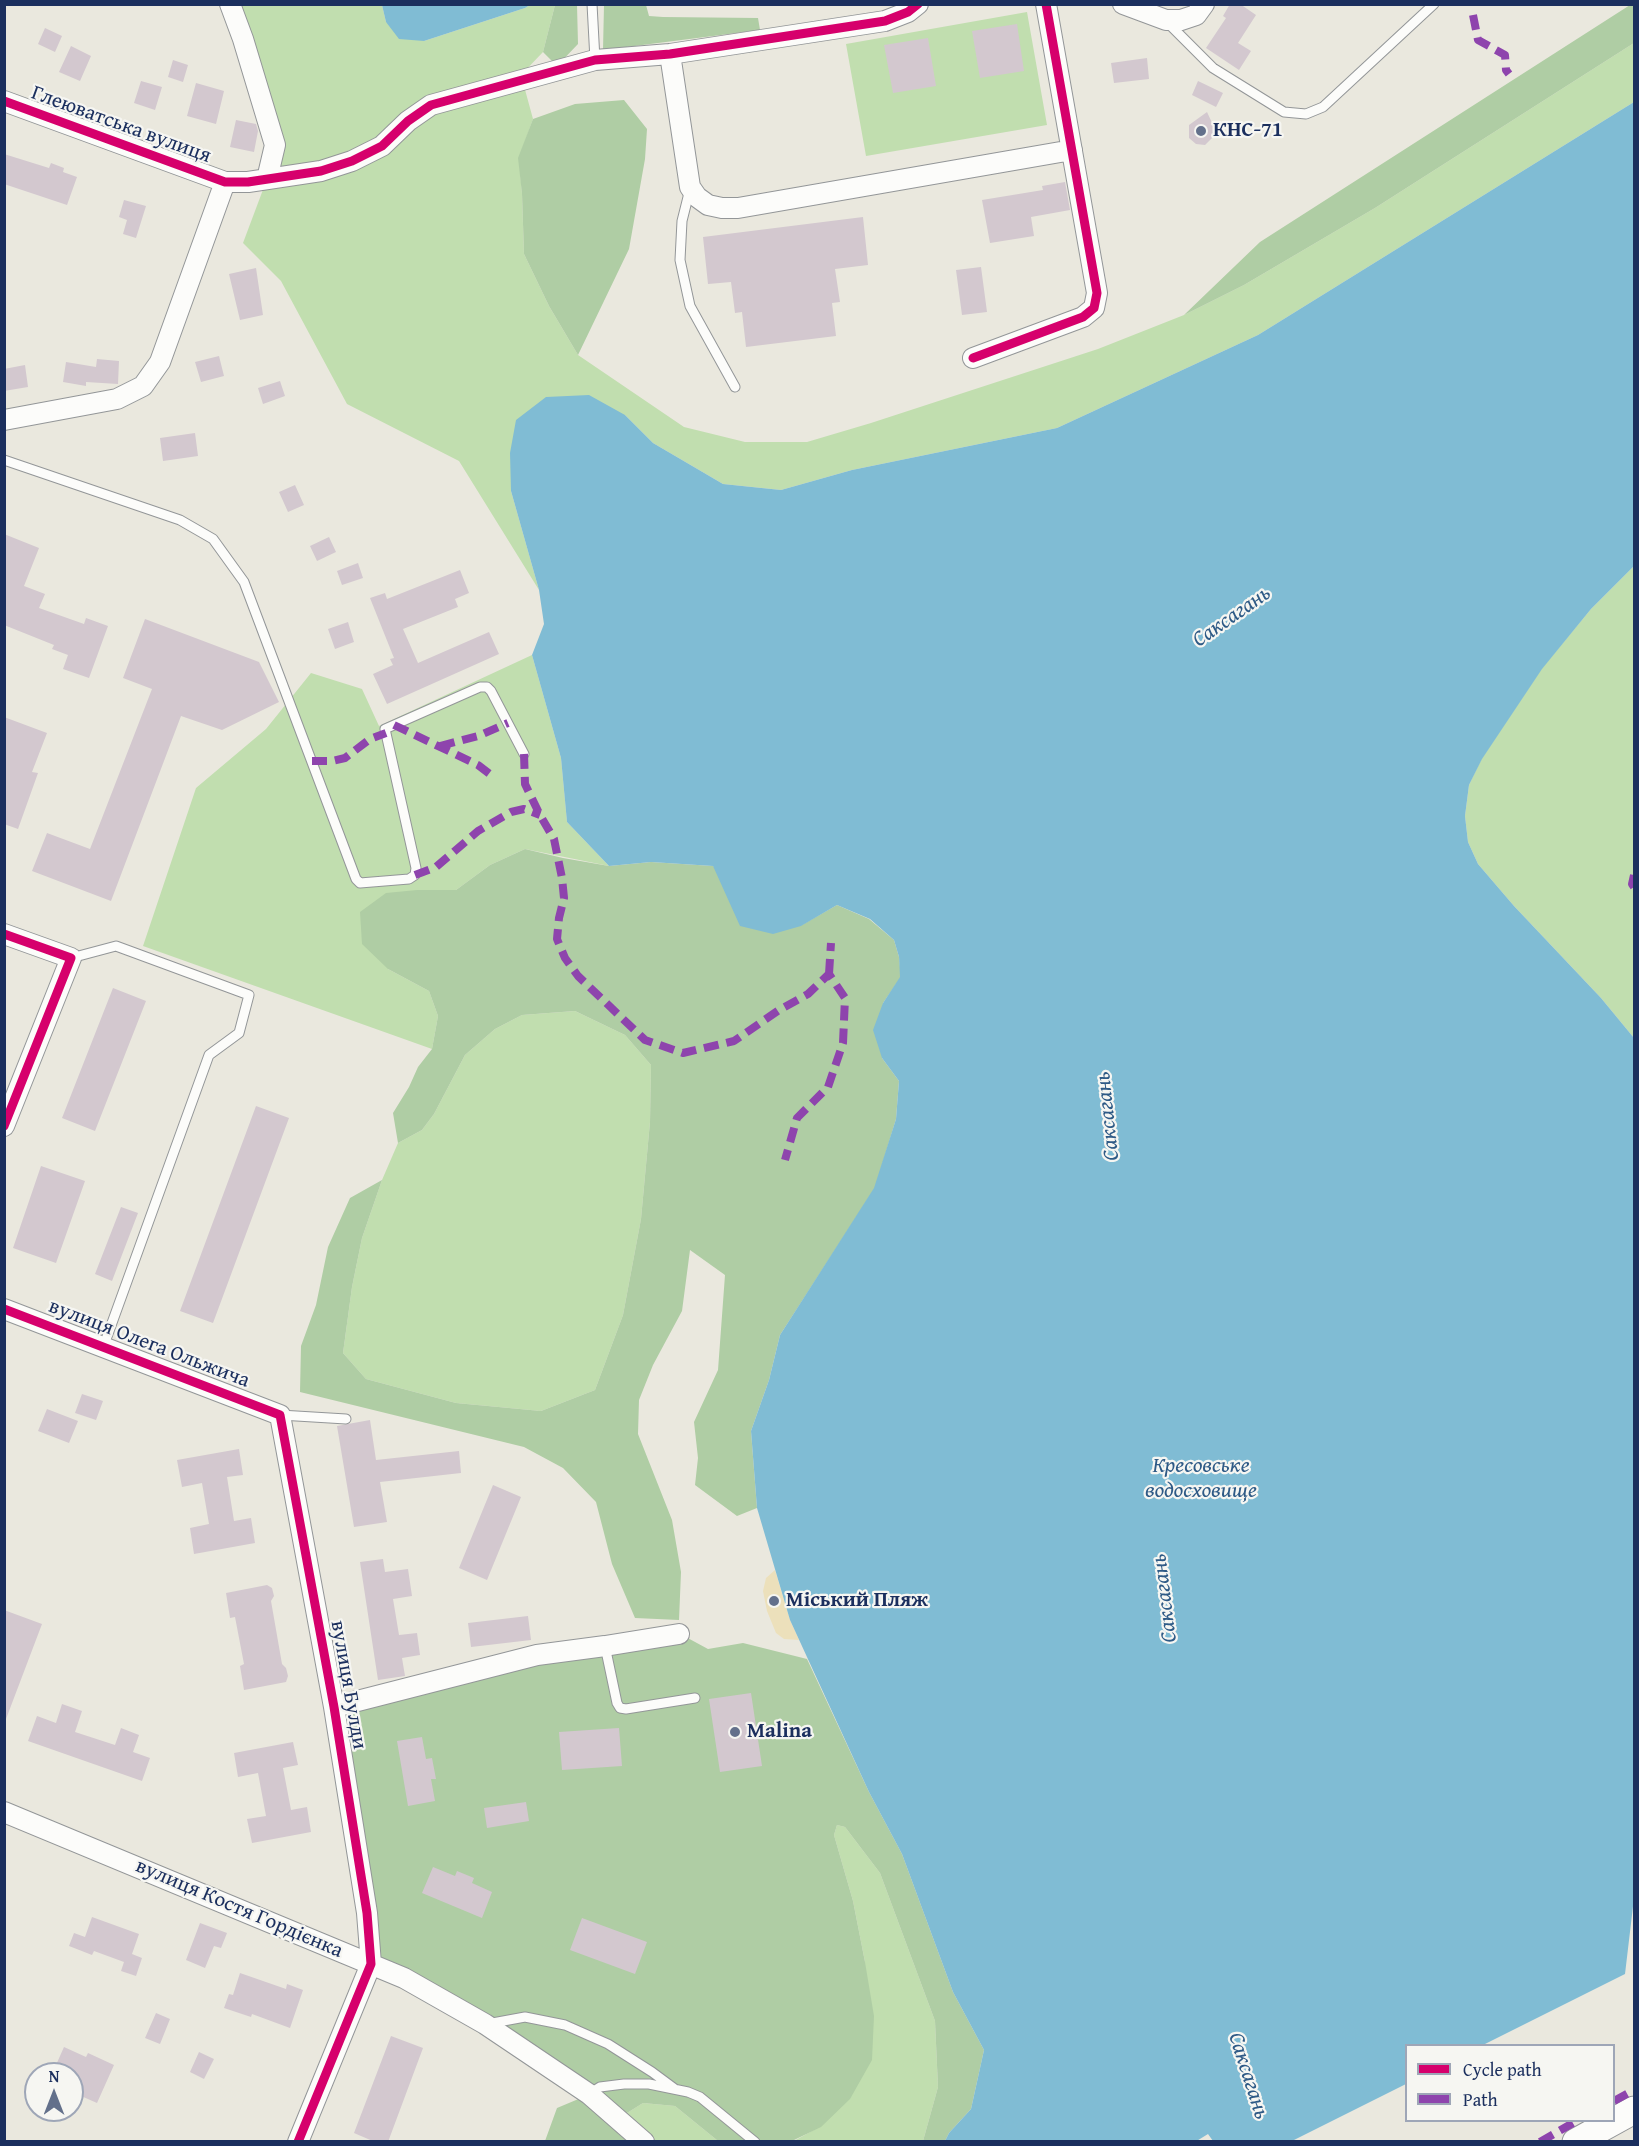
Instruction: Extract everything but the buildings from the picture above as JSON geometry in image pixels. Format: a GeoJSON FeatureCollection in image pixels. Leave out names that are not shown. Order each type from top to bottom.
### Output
{"type":"FeatureCollection","features":[{"type":"Feature","properties":{"kind":"main road"},"geometry":{"type":"LineString","coordinates":[[1615,2120],[1635,2109]]}},
{"type":"Feature","properties":{"kind":"main road"},"geometry":{"type":"LineString","coordinates":[[1576,2142],[1612,2122]]}},
{"type":"Feature","properties":{"kind":"street"},"geometry":{"type":"LineString","coordinates":[[230,4],[275,145],[267,179]]}},
{"type":"Feature","properties":{"kind":"street"},"geometry":{"type":"LineString","coordinates":[[4,420],[117,399],[143,386],[160,362],[225,182],[267,179],[321,171],[382,146],[408,121],[432,105],[595,60],[670,54],[885,21],[908,12],[918,4]]}},
{"type":"Feature","properties":{"kind":"street"},"geometry":{"type":"LineString","coordinates":[[973,358],[1083,317],[1094,308],[1097,293],[1046,4]]}},
{"type":"Feature","properties":{"kind":"street"},"geometry":{"type":"LineString","coordinates":[[1122,4],[1166,20],[1181,20],[1196,15],[1204,4]]}},
{"type":"Feature","properties":{"kind":"street"},"geometry":{"type":"LineString","coordinates":[[670,54],[690,187],[697,197],[708,205],[738,208],[1072,150]]}},
{"type":"Feature","properties":{"kind":"street","name":"Глеюватська вулиця"},"geometry":{"type":"LineString","coordinates":[[4,101],[225,182]]}},
{"type":"Feature","properties":{"kind":"street"},"geometry":{"type":"LineString","coordinates":[[4,934],[71,958],[4,1125]]}},
{"type":"Feature","properties":{"kind":"street","name":"вулиця Олега Ольжича"},"geometry":{"type":"LineString","coordinates":[[4,1309],[104,1345],[280,1414]]}},
{"type":"Feature","properties":{"kind":"street","name":"вулиця Булди"},"geometry":{"type":"LineString","coordinates":[[280,1414],[334,1707],[367,1913],[371,1964]]}},
{"type":"Feature","properties":{"kind":"street"},"geometry":{"type":"LineString","coordinates":[[334,1707],[537,1655],[679,1634]]}},
{"type":"Feature","properties":{"kind":"street","name":"вулиця Костя Гордієнка"},"geometry":{"type":"LineString","coordinates":[[4,1812],[371,1964],[423,1988],[484,2024],[589,2094],[644,2142]]}},
{"type":"Feature","properties":{"kind":"street"},"geometry":{"type":"LineString","coordinates":[[298,2142],[371,1964]]}},
{"type":"Feature","properties":{"kind":"lane"},"geometry":{"type":"LineString","coordinates":[[592,4],[595,60]]}},
{"type":"Feature","properties":{"kind":"lane"},"geometry":{"type":"LineString","coordinates":[[1166,20],[1213,68],[1284,112],[1306,114],[1323,107],[1434,4]]}},
{"type":"Feature","properties":{"kind":"lane"},"geometry":{"type":"LineString","coordinates":[[690,187],[682,221],[680,260],[690,306],[735,387]]}},
{"type":"Feature","properties":{"kind":"lane"},"geometry":{"type":"LineString","coordinates":[[4,460],[180,520],[213,540],[244,582],[360,884],[409,879],[414,875],[416,868],[384,729],[480,687],[487,687],[524,754]]}},
{"type":"Feature","properties":{"kind":"lane"},"geometry":{"type":"LineString","coordinates":[[71,958],[116,946],[249,995],[239,1033],[209,1055],[104,1345]]}},
{"type":"Feature","properties":{"kind":"lane"},"geometry":{"type":"LineString","coordinates":[[280,1414],[346,1419]]}},
{"type":"Feature","properties":{"kind":"lane"},"geometry":{"type":"LineString","coordinates":[[605,1646],[620,1708],[627,1709],[695,1698]]}},
{"type":"Feature","properties":{"kind":"lane"},"geometry":{"type":"LineString","coordinates":[[484,2024],[525,2018],[565,2025],[608,2044],[675,2089]]}},
{"type":"Feature","properties":{"kind":"lane"},"geometry":{"type":"LineString","coordinates":[[589,2094],[600,2086],[624,2084],[649,2084],[675,2089],[700,2097],[755,2142]]}},
{"type":"Feature","properties":{"kind":"green space"},"geometry":{"type":"Polygon","coordinates":[[[230,5],[382,5],[386,22],[424,41],[530,5],[555,5],[543,52],[521,75],[533,119],[519,158],[524,254],[549,306],[578,355],[684,427],[745,442],[807,442],[1098,349],[1184,315],[1244,285],[1375,208],[1634,43],[1634,102],[1258,335],[1057,428],[852,470],[781,490],[723,484],[653,443],[625,415],[511,491],[539,590],[459,461],[347,404],[281,281],[243,243],[267,179],[275,145],[230,5]]]}},
{"type":"Feature","properties":{"kind":"green space"},"geometry":{"type":"Polygon","coordinates":[[[555,5],[577,5],[578,44],[557,66],[543,52],[555,5]]]}},
{"type":"Feature","properties":{"kind":"green space"},"geometry":{"type":"Polygon","coordinates":[[[604,5],[646,5],[649,16],[758,18],[760,30],[603,50],[604,5]]]}},
{"type":"Feature","properties":{"kind":"green space"},"geometry":{"type":"Polygon","coordinates":[[[1630,5],[1634,5],[1634,43],[1375,208],[1244,285],[1184,315],[1260,242],[1630,5]]]}},
{"type":"Feature","properties":{"kind":"green space"},"geometry":{"type":"Polygon","coordinates":[[[1027,12],[1047,125],[866,156],[846,44],[1027,12]]]}},
{"type":"Feature","properties":{"kind":"green space"},"geometry":{"type":"Polygon","coordinates":[[[624,100],[647,129],[645,159],[629,249],[578,355],[549,306],[524,254],[518,158],[533,119],[575,104],[624,100]]]}},
{"type":"Feature","properties":{"kind":"green space"},"geometry":{"type":"Polygon","coordinates":[[[1634,566],[1634,1038],[1601,998],[1514,906],[1478,864],[1468,842],[1465,816],[1469,785],[1482,758],[1542,668],[1591,609],[1634,566]]]}},
{"type":"Feature","properties":{"kind":"green space"},"geometry":{"type":"Polygon","coordinates":[[[532,655],[561,758],[567,822],[609,866],[525,849],[490,865],[456,890],[417,890],[388,969],[429,991],[438,1016],[432,1049],[143,946],[196,788],[266,729],[311,673],[362,689],[379,726],[532,655]]]}},
{"type":"Feature","properties":{"kind":"green space"},"geometry":{"type":"Polygon","coordinates":[[[525,849],[609,866],[651,862],[713,866],[800,926],[837,905],[869,919],[894,940],[899,957],[901,977],[883,1003],[882,1058],[899,1081],[896,1119],[875,1188],[780,1335],[769,1380],[751,1431],[757,1508],[737,1516],[695,1485],[698,1458],[694,1422],[718,1370],[725,1275],[690,1250],[682,1311],[653,1365],[639,1400],[638,1434],[672,1520],[681,1572],[679,1620],[635,1618],[612,1564],[596,1502],[563,1468],[524,1447],[300,1392],[301,1346],[316,1305],[328,1247],[350,1198],[382,1180],[362,1238],[352,1287],[343,1353],[366,1379],[456,1403],[541,1411],[595,1390],[623,1315],[641,1219],[650,1122],[651,1065],[625,1035],[575,1011],[522,1015],[495,1029],[465,1055],[434,1114],[422,1130],[398,1143],[393,1113],[418,1067],[432,1049],[438,1016],[429,991],[388,969],[362,944],[360,912],[386,893],[456,890],[490,865],[525,849]]]}},
{"type":"Feature","properties":{"kind":"green space"},"geometry":{"type":"Polygon","coordinates":[[[575,1011],[625,1035],[651,1065],[650,1122],[641,1219],[623,1315],[595,1390],[541,1411],[456,1403],[366,1379],[343,1353],[352,1287],[362,1238],[382,1180],[398,1143],[422,1130],[434,1114],[465,1055],[495,1029],[522,1015],[575,1011]]]}},
{"type":"Feature","properties":{"kind":"green space"},"geometry":{"type":"Polygon","coordinates":[[[684,1636],[708,1649],[743,1643],[807,1659],[869,1792],[902,1854],[953,1992],[984,2050],[971,2109],[949,2133],[945,2141],[923,2141],[938,2087],[935,2021],[880,1873],[845,1827],[837,1825],[834,1835],[853,1901],[865,1962],[874,2016],[872,2060],[850,2099],[821,2127],[792,2141],[718,2141],[675,2106],[643,2103],[619,2118],[644,2141],[545,2141],[557,2108],[588,2095],[371,1964],[334,1707],[537,1655],[684,1636]]]}},
{"type":"Feature","properties":{"kind":"green space"},"geometry":{"type":"Polygon","coordinates":[[[837,1825],[845,1827],[880,1873],[935,2021],[938,2087],[923,2141],[792,2142],[821,2126],[865,1962],[853,1901],[834,1835],[837,1825]]]}},
{"type":"Feature","properties":{"kind":"green space"},"geometry":{"type":"Polygon","coordinates":[[[643,2103],[675,2106],[718,2141],[644,2141],[619,2118],[643,2103]]]}},
{"type":"Feature","properties":{"kind":"sand","name":"Міський Пляж"},"geometry":{"type":"Polygon","coordinates":[[[775,1570],[790,1620],[799,1640],[784,1639],[776,1633],[767,1611],[763,1591],[766,1578],[775,1570]]]}},
{"type":"Feature","properties":{"kind":"water"},"geometry":{"type":"Polygon","coordinates":[[[382,4],[530,5],[424,41],[399,39],[386,22],[382,4]]]}},
{"type":"Feature","properties":{"kind":"water","name":"Кресовське водосховище"},"geometry":{"type":"Polygon","coordinates":[[[1634,102],[1634,566],[1591,609],[1542,669],[1482,759],[1469,785],[1465,816],[1468,842],[1478,864],[1514,906],[1601,998],[1634,1038],[1634,1898],[1625,1974],[1485,2044],[1405,2044],[1405,2084],[1292,2141],[1213,2141],[1208,2134],[1195,2142],[945,2141],[949,2133],[971,2109],[984,2050],[953,1992],[902,1854],[869,1792],[790,1620],[757,1508],[751,1431],[769,1380],[780,1335],[874,1188],[896,1119],[899,1081],[882,1058],[873,1030],[883,1003],[900,977],[899,957],[894,940],[870,919],[837,905],[801,926],[773,934],[740,926],[713,866],[651,862],[609,866],[567,822],[561,758],[532,655],[544,624],[539,590],[511,491],[510,453],[516,420],[546,397],[589,395],[625,415],[653,443],[723,484],[781,490],[852,470],[1057,428],[1258,335],[1634,102]]]}},
{"type":"Feature","properties":{"kind":"marked path"},"geometry":{"type":"LineString","coordinates":[[1473,15],[1478,40],[1505,55],[1506,70],[1509,74]]}},
{"type":"Feature","properties":{"kind":"marked path"},"geometry":{"type":"LineString","coordinates":[[440,746],[478,736],[508,723]]}},
{"type":"Feature","properties":{"kind":"marked path"},"geometry":{"type":"LineString","coordinates":[[394,725],[478,765],[495,778]]}},
{"type":"Feature","properties":{"kind":"marked path"},"geometry":{"type":"LineString","coordinates":[[312,761],[332,761],[345,758],[370,739],[386,733]]}},
{"type":"Feature","properties":{"kind":"marked path"},"geometry":{"type":"LineString","coordinates":[[524,754],[525,784],[554,839],[562,878],[564,898],[557,939],[565,958],[578,976],[645,1040],[683,1053],[734,1041],[779,1010],[808,994],[829,974],[845,998],[843,1043],[828,1087],[797,1118],[785,1160]]}},
{"type":"Feature","properties":{"kind":"marked path"},"geometry":{"type":"LineString","coordinates":[[415,875],[436,867],[478,831],[511,812],[524,809],[540,815]]}},
{"type":"Feature","properties":{"kind":"marked path"},"geometry":{"type":"LineString","coordinates":[[1634,875],[1632,884],[1634,887]]}},
{"type":"Feature","properties":{"kind":"marked path"},"geometry":{"type":"LineString","coordinates":[[829,974],[831,943]]}},
{"type":"Feature","properties":{"kind":"marked path"},"geometry":{"type":"LineString","coordinates":[[1615,2100],[1634,2090]]}},
{"type":"Feature","properties":{"kind":"marked path"},"geometry":{"type":"LineString","coordinates":[[1540,2142],[1575,2122]]}},
{"type":"Feature","properties":{"kind":"cycle path"},"geometry":{"type":"LineString","coordinates":[[4,101],[225,182],[248,182],[321,171],[352,161],[382,146],[408,121],[431,105],[595,60],[670,54],[885,21],[908,12],[918,4]]}},
{"type":"Feature","properties":{"kind":"cycle path"},"geometry":{"type":"LineString","coordinates":[[973,358],[1083,317],[1094,308],[1097,293],[1046,4]]}},
{"type":"Feature","properties":{"kind":"cycle path"},"geometry":{"type":"LineString","coordinates":[[4,934],[71,958],[4,1126]]}},
{"type":"Feature","properties":{"kind":"cycle path"},"geometry":{"type":"LineString","coordinates":[[4,1309],[280,1415],[334,1707],[367,1913],[371,1964],[298,2142]]}},
{"type":"Feature","properties":{"kind":"place","name":"КНС-71"},"geometry":{"type":"Point","coordinates":[1201,131]}},
{"type":"Feature","properties":{"kind":"place","name":"Міський Пляж"},"geometry":{"type":"Point","coordinates":[774,1601]}},
{"type":"Feature","properties":{"kind":"place","name":"Malina"},"geometry":{"type":"Point","coordinates":[735,1732]}},
{"type":"Feature","properties":{"kind":"water label","name":"Саксагань"},"geometry":{"type":"Point","coordinates":[1232,617]}},
{"type":"Feature","properties":{"kind":"water label","name":"Саксагань"},"geometry":{"type":"Point","coordinates":[1108,1116]}},
{"type":"Feature","properties":{"kind":"water label","name":"Саксагань"},"geometry":{"type":"Point","coordinates":[1165,1598]}},
{"type":"Feature","properties":{"kind":"water label","name":"Саксагань"},"geometry":{"type":"Point","coordinates":[1248,2076]}}]}
